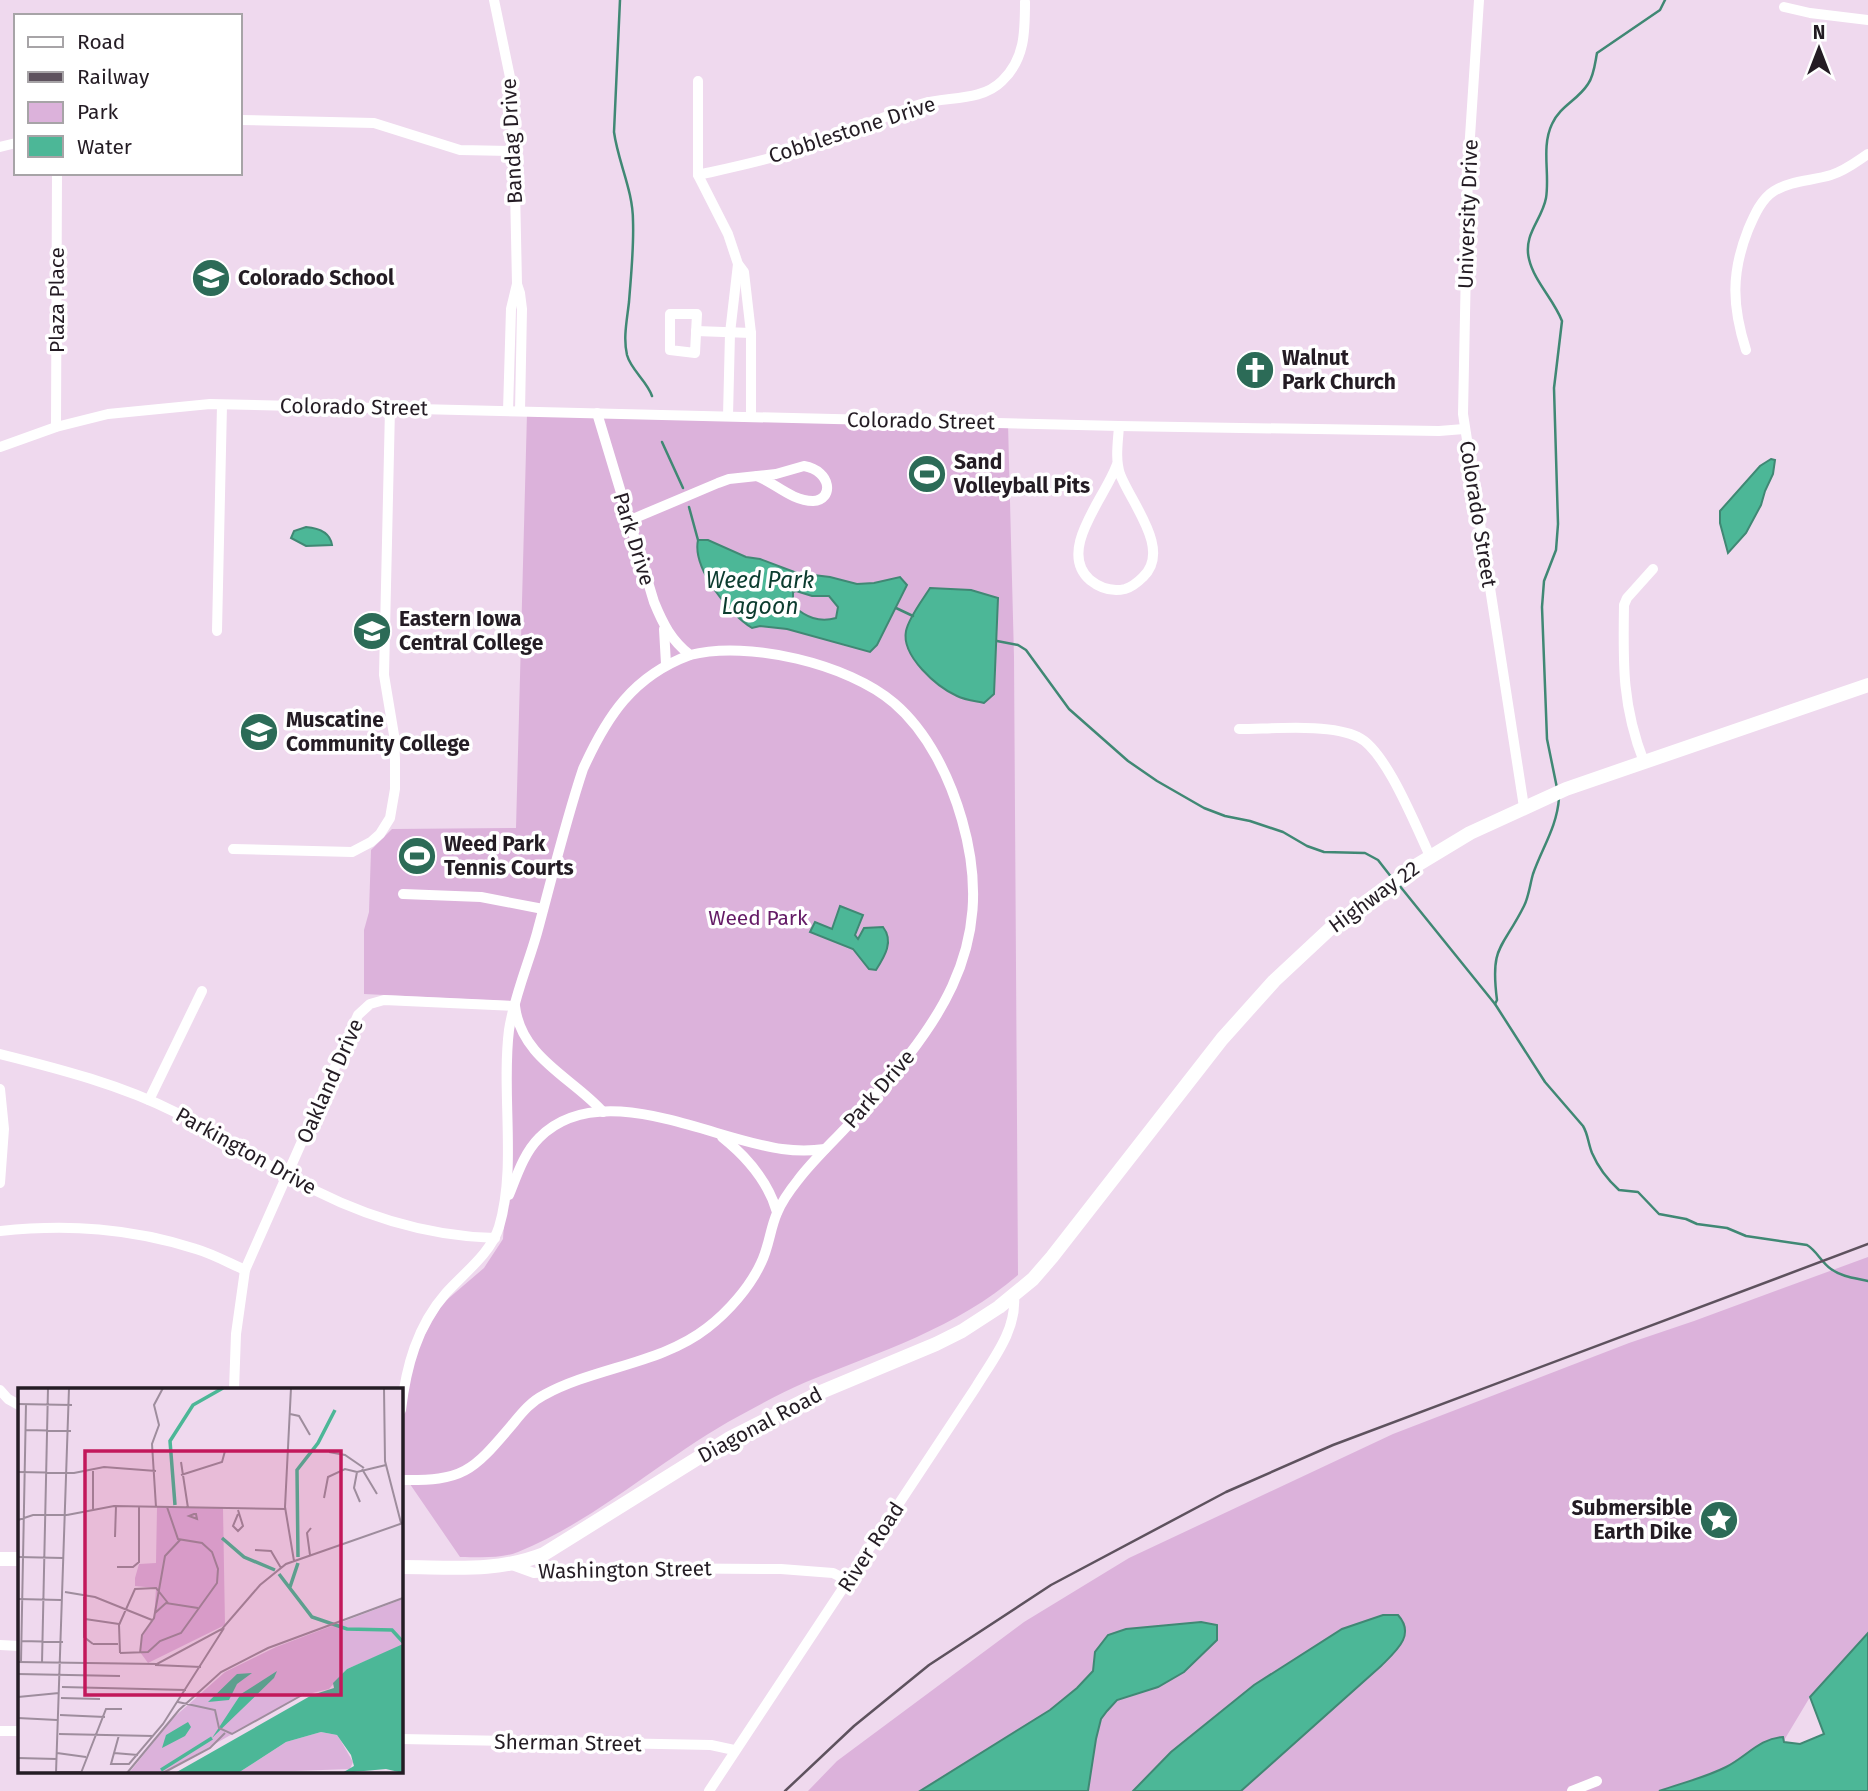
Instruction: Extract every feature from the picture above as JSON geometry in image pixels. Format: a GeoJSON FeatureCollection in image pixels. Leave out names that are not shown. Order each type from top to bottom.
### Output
{"type":"FeatureCollection","features":[{"type":"Feature","properties":{"kind":"main road","name":"Highway 22"},"geometry":{"type":"LineString","coordinates":[[1014,1296],[1052,1257],[1222,1039],[1273,981],[1334,925],[1374,894],[1430,856],[1524,807],[1644,762],[1868,685]]}},
{"type":"Feature","properties":{"kind":"main road","name":"Diagonal Road"},"geometry":{"type":"LineString","coordinates":[[512,1565],[560,1546],[730,1438],[821,1392],[962,1331],[1014,1296]]}},
{"type":"Feature","properties":{"kind":"main road"},"geometry":{"type":"LineString","coordinates":[[0,1559],[18,1559]]}},
{"type":"Feature","properties":{"kind":"main road","name":"Washington Street"},"geometry":{"type":"LineString","coordinates":[[402,1567],[489,1568],[512,1565]]}},
{"type":"Feature","properties":{"kind":"street","name":"Bandag Drive"},"geometry":{"type":"LineString","coordinates":[[494,0],[511,82],[517,284],[511,309],[514,411]]}},
{"type":"Feature","properties":{"kind":"street","name":"University Drive"},"geometry":{"type":"LineString","coordinates":[[1464,429],[1468,167],[1479,0]]}},
{"type":"Feature","properties":{"kind":"street","name":"Cobblestone Drive"},"geometry":{"type":"LineString","coordinates":[[698,175],[780,155],[925,103],[981,94],[1000,84],[1011,72],[1021,54],[1025,31],[1025,2]]}},
{"type":"Feature","properties":{"kind":"street"},"geometry":{"type":"LineString","coordinates":[[1784,7],[1868,20]]}},
{"type":"Feature","properties":{"kind":"street"},"geometry":{"type":"LineString","coordinates":[[698,81],[698,175],[744,272],[751,334],[751,417]]}},
{"type":"Feature","properties":{"kind":"street"},"geometry":{"type":"LineString","coordinates":[[242,120],[374,123],[460,150],[514,151]]}},
{"type":"Feature","properties":{"kind":"street"},"geometry":{"type":"LineString","coordinates":[[1746,350],[1736,317],[1735,279],[1743,244],[1760,204],[1774,191],[1786,185],[1831,175],[1868,154]]}},
{"type":"Feature","properties":{"kind":"street","name":"Plaza Place"},"geometry":{"type":"LineString","coordinates":[[56,426],[57,175]]}},
{"type":"Feature","properties":{"kind":"street"},"geometry":{"type":"LineString","coordinates":[[728,416],[730,333],[738,264]]}},
{"type":"Feature","properties":{"kind":"street"},"geometry":{"type":"LineString","coordinates":[[696,331],[751,334]]}},
{"type":"Feature","properties":{"kind":"street"},"geometry":{"type":"LineString","coordinates":[[216,631],[222,405]]}},
{"type":"Feature","properties":{"kind":"street","name":"Colorado Street"},"geometry":{"type":"LineString","coordinates":[[0,447],[56,426],[141,410],[222,405],[1119,426],[1439,431],[1464,429],[1524,807]]}},
{"type":"Feature","properties":{"kind":"street"},"geometry":{"type":"LineString","coordinates":[[233,849],[352,852],[380,834],[390,818],[395,789],[394,735],[384,675],[390,408]]}},
{"type":"Feature","properties":{"kind":"street","name":"Park Drive"},"geometry":{"type":"LineString","coordinates":[[597,413],[628,520],[664,628],[690,655]]}},
{"type":"Feature","properties":{"kind":"street"},"geometry":{"type":"LineString","coordinates":[[1117,464],[1150,534],[1153,561],[1146,575],[1132,586],[1116,590],[1104,588],[1086,576],[1078,562],[1078,553],[1082,533],[1108,487],[1117,464],[1119,426]]}},
{"type":"Feature","properties":{"kind":"street"},"geometry":{"type":"LineString","coordinates":[[628,520],[718,482],[739,477],[776,474],[797,467],[812,467],[824,475],[826,490],[822,498],[810,501],[785,492],[757,476]]}},
{"type":"Feature","properties":{"kind":"street"},"geometry":{"type":"LineString","coordinates":[[1644,762],[1627,708],[1623,658],[1624,604],[1653,569]]}},
{"type":"Feature","properties":{"kind":"street"},"geometry":{"type":"LineString","coordinates":[[664,628],[666,664]]}},
{"type":"Feature","properties":{"kind":"street","name":"Park Drive"},"geometry":{"type":"LineString","coordinates":[[402,1403],[407,1370],[422,1329],[446,1294],[495,1238],[505,1203],[508,1050],[514,1006],[544,909],[575,793],[594,744],[622,700],[666,664],[690,655],[721,650],[772,654],[836,670],[873,687],[902,710],[928,744],[957,804],[968,841],[975,888],[973,911],[968,941],[955,986],[945,1005],[919,1043],[798,1181],[777,1212],[767,1247],[754,1275],[723,1314],[698,1335],[657,1354],[545,1394],[523,1410],[484,1458],[470,1469],[444,1478],[402,1480]]}},
{"type":"Feature","properties":{"kind":"street"},"geometry":{"type":"LineString","coordinates":[[1239,729],[1340,731],[1361,738],[1381,758],[1430,856]]}},
{"type":"Feature","properties":{"kind":"street"},"geometry":{"type":"LineString","coordinates":[[403,894],[481,897],[544,909]]}},
{"type":"Feature","properties":{"kind":"street"},"geometry":{"type":"LineString","coordinates":[[149,1100],[202,991]]}},
{"type":"Feature","properties":{"kind":"street","name":"Oakland Drive"},"geometry":{"type":"LineString","coordinates":[[234,1388],[236,1334],[246,1270],[360,1012],[376,1001],[400,1000],[514,1006]]}},
{"type":"Feature","properties":{"kind":"street"},"geometry":{"type":"LineString","coordinates":[[514,1006],[530,1044],[554,1072],[590,1098],[604,1112]]}},
{"type":"Feature","properties":{"kind":"street"},"geometry":{"type":"LineString","coordinates":[[508,1050],[530,1044]]}},
{"type":"Feature","properties":{"kind":"street","name":"Parkington Drive"},"geometry":{"type":"LineString","coordinates":[[0,1054],[69,1072],[149,1100],[179,1114],[288,1176],[355,1208],[395,1223],[453,1236],[495,1238]]}},
{"type":"Feature","properties":{"kind":"street"},"geometry":{"type":"LineString","coordinates":[[0,1089],[4,1129],[0,1184]]}},
{"type":"Feature","properties":{"kind":"street"},"geometry":{"type":"LineString","coordinates":[[505,1203],[520,1168],[538,1139],[573,1117],[604,1112],[687,1123],[781,1149],[825,1149]]}},
{"type":"Feature","properties":{"kind":"street"},"geometry":{"type":"LineString","coordinates":[[717,1132],[761,1178],[777,1212]]}},
{"type":"Feature","properties":{"kind":"street"},"geometry":{"type":"LineString","coordinates":[[0,1231],[58,1227],[115,1230],[199,1250],[246,1270]]}},
{"type":"Feature","properties":{"kind":"street","name":"River Road"},"geometry":{"type":"LineString","coordinates":[[709,1791],[999,1349],[1014,1317],[1014,1296]]}},
{"type":"Feature","properties":{"kind":"street"},"geometry":{"type":"LineString","coordinates":[[0,1390],[18,1404]]}},
{"type":"Feature","properties":{"kind":"street","name":"Washington Street"},"geometry":{"type":"LineString","coordinates":[[512,1565],[534,1573],[624,1568],[781,1569],[833,1573],[849,1581]]}},
{"type":"Feature","properties":{"kind":"street"},"geometry":{"type":"LineString","coordinates":[[0,1645],[18,1646]]}},
{"type":"Feature","properties":{"kind":"street"},"geometry":{"type":"LineString","coordinates":[[0,1731],[18,1731]]}},
{"type":"Feature","properties":{"kind":"street","name":"Sherman Street"},"geometry":{"type":"LineString","coordinates":[[402,1739],[711,1745],[734,1750]]}},
{"type":"Feature","properties":{"kind":"street"},"geometry":{"type":"LineString","coordinates":[[1572,1791],[1597,1781]]}},
{"type":"Feature","properties":{"kind":"green space","name":"Weed Park"},"geometry":{"type":"Polygon","coordinates":[[[527,413],[1008,423],[1014,657],[1018,1275],[994,1294],[943,1324],[797,1386],[739,1416],[576,1523],[548,1538],[504,1556],[460,1557],[402,1472],[406,1387],[420,1343],[442,1304],[484,1268],[503,1239],[507,1175],[507,1056],[515,1004],[507,1001],[364,994],[364,930],[369,912],[371,850],[392,829],[516,828],[527,413]]]}},
{"type":"Feature","properties":{"kind":"green space"},"geometry":{"type":"Polygon","coordinates":[[[1868,1257],[1868,1633],[1810,1697],[1783,1742],[1695,1781],[1659,1791],[808,1791],[837,1761],[1024,1622],[1129,1558],[1393,1434],[1629,1343],[1868,1257]]]}},
{"type":"Feature","properties":{"kind":"water"},"geometry":{"type":"Polygon","coordinates":[[[1771,459],[1775,460],[1773,474],[1761,505],[1746,533],[1728,553],[1720,523],[1720,511],[1760,466],[1771,459]]]}},
{"type":"Feature","properties":{"kind":"water"},"geometry":{"type":"Polygon","coordinates":[[[306,527],[323,532],[332,545],[306,546],[291,538],[294,531],[306,527]]]}},
{"type":"Feature","properties":{"kind":"water","name":"Weed Park Lagoon"},"geometry":{"type":"Polygon","coordinates":[[[698,540],[708,540],[746,557],[760,559],[797,573],[857,584],[900,577],[907,585],[877,645],[870,652],[787,629],[760,626],[752,628],[733,612],[714,589],[706,576],[698,551],[698,540]],[[793,592],[793,606],[813,618],[836,618],[838,607],[829,596],[793,592]]]}},
{"type":"Feature","properties":{"kind":"water"},"geometry":{"type":"Polygon","coordinates":[[[930,588],[971,590],[998,598],[994,694],[984,703],[960,697],[940,686],[922,670],[909,650],[906,631],[930,588]]]}},
{"type":"Feature","properties":{"kind":"water"},"geometry":{"type":"Polygon","coordinates":[[[840,906],[863,915],[855,935],[858,939],[864,928],[883,927],[886,932],[887,948],[876,970],[869,969],[853,949],[810,932],[815,922],[832,929],[840,906]]]}},
{"type":"Feature","properties":{"kind":"water"},"geometry":{"type":"Polygon","coordinates":[[[1383,1615],[1398,1615],[1403,1622],[1404,1636],[1398,1649],[1241,1791],[1133,1791],[1171,1752],[1254,1685],[1342,1629],[1383,1615]]]}},
{"type":"Feature","properties":{"kind":"water"},"geometry":{"type":"Polygon","coordinates":[[[1201,1622],[1217,1625],[1217,1640],[1184,1672],[1158,1687],[1117,1700],[1101,1719],[1088,1791],[920,1791],[1050,1710],[1077,1688],[1093,1671],[1095,1652],[1108,1635],[1126,1629],[1201,1622]]]}},
{"type":"Feature","properties":{"kind":"water"},"geometry":{"type":"Polygon","coordinates":[[[1868,1633],[1868,1791],[1659,1791],[1718,1771],[1775,1738],[1783,1737],[1784,1742],[1800,1744],[1824,1734],[1810,1697],[1868,1633]]]}},
{"type":"Feature","properties":{"kind":"waterway"},"geometry":{"type":"LineString","coordinates":[[620,0],[614,132],[631,198],[633,231],[626,349],[635,371],[652,396]]}},
{"type":"Feature","properties":{"kind":"waterway"},"geometry":{"type":"LineString","coordinates":[[1557,788],[1547,739],[1542,607],[1544,581],[1556,550],[1558,524],[1554,388],[1562,321],[1532,267],[1529,242],[1546,198],[1547,142],[1555,118],[1588,84],[1597,53],[1660,10],[1665,0]]}},
{"type":"Feature","properties":{"kind":"waterway"},"geometry":{"type":"LineString","coordinates":[[662,442],[683,488]]}},
{"type":"Feature","properties":{"kind":"waterway"},"geometry":{"type":"LineString","coordinates":[[689,507],[698,540]]}},
{"type":"Feature","properties":{"kind":"waterway"},"geometry":{"type":"LineString","coordinates":[[896,608],[913,616]]}},
{"type":"Feature","properties":{"kind":"waterway"},"geometry":{"type":"LineString","coordinates":[[997,641],[1018,645],[1026,650],[1069,709],[1128,761],[1157,781],[1204,808],[1283,832],[1324,852],[1365,853],[1378,860],[1392,878]]}},
{"type":"Feature","properties":{"kind":"waterway"},"geometry":{"type":"LineString","coordinates":[[1495,1004],[1497,958],[1526,902],[1533,874],[1558,809],[1559,798]]}},
{"type":"Feature","properties":{"kind":"waterway"},"geometry":{"type":"LineString","coordinates":[[1399,885],[1495,1004],[1545,1082],[1583,1126],[1597,1163],[1619,1190],[1638,1192],[1659,1214],[1697,1224],[1727,1228],[1746,1236],[1807,1245],[1835,1272],[1868,1281]]}},
{"type":"Feature","properties":{"kind":"railway"},"geometry":{"type":"LineString","coordinates":[[785,1791],[854,1726],[929,1665],[1051,1585],[1226,1492],[1333,1445],[1868,1244]]}},
{"type":"Feature","properties":{"kind":"place","name":"Colorado School"},"geometry":{"type":"Point","coordinates":[211,278]}},
{"type":"Feature","properties":{"kind":"place","name":"Walnut Park Church"},"geometry":{"type":"Point","coordinates":[1255,370]}},
{"type":"Feature","properties":{"kind":"place","name":"Sand Volleyball Pits"},"geometry":{"type":"Point","coordinates":[927,474]}},
{"type":"Feature","properties":{"kind":"place","name":"Eastern Iowa Central College"},"geometry":{"type":"Point","coordinates":[372,631]}},
{"type":"Feature","properties":{"kind":"place","name":"Muscatine Community College"},"geometry":{"type":"Point","coordinates":[259,732]}},
{"type":"Feature","properties":{"kind":"place","name":"Weed Park Tennis Courts"},"geometry":{"type":"Point","coordinates":[417,856]}},
{"type":"Feature","properties":{"kind":"place","name":"Submersible Earth Dike"},"geometry":{"type":"Point","coordinates":[1719,1520]}}]}
